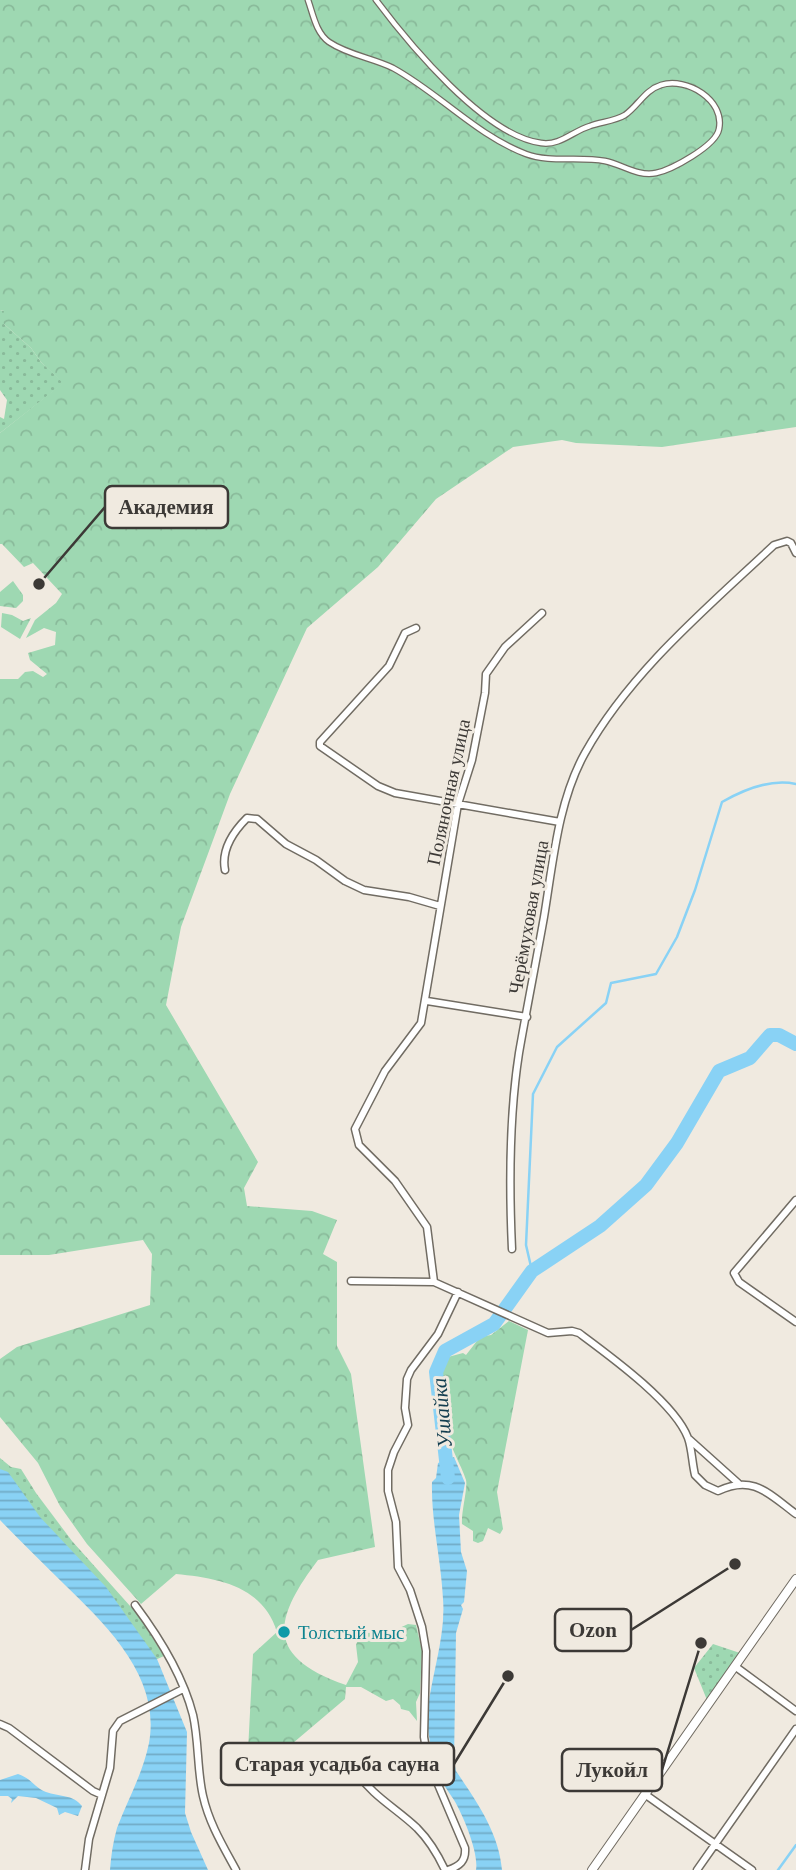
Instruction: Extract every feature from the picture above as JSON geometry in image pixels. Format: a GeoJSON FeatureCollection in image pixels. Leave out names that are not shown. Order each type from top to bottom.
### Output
{"type":"FeatureCollection","features":[{"type":"Feature","properties":{"kind":"street"},"geometry":{"type":"LineString","coordinates":[[308,0],[320,32],[329,42],[392,68],[502,144],[529,156],[604,161],[642,174],[654,174],[706,147],[715,139],[719,130],[716,108],[708,97],[674,83],[648,92],[623,117],[587,126],[562,140],[540,143],[509,134],[485,116],[428,63],[376,0]]}},
{"type":"Feature","properties":{"kind":"street","name":"Черёмуховая улица"},"geometry":{"type":"LineString","coordinates":[[512,1249],[509,1191],[512,1121],[519,1054],[560,822],[575,776],[597,733],[678,634],[774,545],[787,541],[796,553]]}},
{"type":"Feature","properties":{"kind":"street","name":"Поляночная улица"},"geometry":{"type":"LineString","coordinates":[[434,1282],[427,1227],[395,1181],[359,1145],[355,1129],[385,1071],[422,1023],[458,804],[472,760],[486,674],[505,647],[542,613]]}},
{"type":"Feature","properties":{"kind":"street"},"geometry":{"type":"LineString","coordinates":[[416,628],[400,640],[389,666],[320,742],[320,746],[378,786],[395,793],[560,822]]}},
{"type":"Feature","properties":{"kind":"street"},"geometry":{"type":"LineString","coordinates":[[225,870],[223,860],[230,839],[247,818],[257,819],[286,844],[316,860],[345,881],[364,890],[409,897],[440,906]]}},
{"type":"Feature","properties":{"kind":"street"},"geometry":{"type":"LineString","coordinates":[[427,1000],[527,1017]]}},
{"type":"Feature","properties":{"kind":"street"},"geometry":{"type":"LineString","coordinates":[[796,1200],[735,1270],[735,1277],[739,1282],[796,1322]]}},
{"type":"Feature","properties":{"kind":"street"},"geometry":{"type":"LineString","coordinates":[[351,1281],[434,1282],[548,1333],[572,1331],[587,1339],[662,1402],[689,1439],[738,1483]]}},
{"type":"Feature","properties":{"kind":"street"},"geometry":{"type":"LineString","coordinates":[[356,1771],[374,1795],[419,1829],[447,1870],[462,1862],[466,1856],[465,1848],[428,1761],[424,1738],[426,1651],[422,1627],[410,1590],[398,1567],[396,1522],[388,1490],[388,1470],[408,1425],[405,1408],[407,1379],[439,1334],[458,1292]]}},
{"type":"Feature","properties":{"kind":"street"},"geometry":{"type":"LineString","coordinates":[[689,1439],[695,1475],[705,1485],[718,1491],[738,1483],[757,1486],[796,1514]]}},
{"type":"Feature","properties":{"kind":"street"},"geometry":{"type":"LineString","coordinates":[[592,1870],[796,1579]]}},
{"type":"Feature","properties":{"kind":"street"},"geometry":{"type":"LineString","coordinates":[[135,1605],[167,1655],[193,1715],[209,1820],[236,1870]]}},
{"type":"Feature","properties":{"kind":"street"},"geometry":{"type":"LineString","coordinates":[[736,1667],[796,1711]]}},
{"type":"Feature","properties":{"kind":"street"},"geometry":{"type":"LineString","coordinates":[[85,1870],[89,1839],[110,1768],[114,1731],[120,1721],[181,1689]]}},
{"type":"Feature","properties":{"kind":"street"},"geometry":{"type":"LineString","coordinates":[[0,1724],[102,1795]]}},
{"type":"Feature","properties":{"kind":"street"},"geometry":{"type":"LineString","coordinates":[[697,1870],[796,1729]]}},
{"type":"Feature","properties":{"kind":"street"},"geometry":{"type":"LineString","coordinates":[[646,1795],[752,1870]]}},
{"type":"Feature","properties":{"kind":"green space"},"geometry":{"type":"Polygon","coordinates":[[[0,0],[796,0],[796,427],[662,447],[562,440],[513,447],[436,499],[378,567],[307,628],[230,794],[181,927],[166,1005],[258,1162],[244,1188],[247,1206],[312,1211],[337,1220],[323,1254],[337,1262],[337,1346],[351,1374],[375,1547],[318,1560],[292,1601],[286,1619],[285,1635],[290,1649],[301,1662],[346,1685],[358,1662],[356,1645],[359,1637],[365,1633],[391,1632],[408,1624],[416,1625],[422,1651],[420,1693],[416,1702],[417,1721],[393,1699],[386,1701],[361,1687],[346,1687],[345,1699],[280,1754],[254,1766],[248,1751],[253,1654],[277,1632],[270,1616],[250,1594],[237,1587],[208,1578],[176,1574],[141,1604],[87,1544],[60,1506],[38,1463],[0,1417],[0,1359],[17,1347],[150,1305],[152,1254],[143,1240],[49,1255],[0,1255],[0,679],[18,679],[25,672],[33,671],[43,677],[47,674],[30,660],[28,653],[55,645],[56,632],[44,628],[26,638],[35,620],[56,603],[62,594],[33,563],[24,567],[0,544],[0,433],[63,383],[31,348],[4,324],[4,311],[0,310],[0,0]]]}},
{"type":"Feature","properties":{"kind":"green space"},"geometry":{"type":"Polygon","coordinates":[[[0,310],[4,311],[4,324],[64,383],[0,433],[0,417],[4,419],[7,400],[0,390],[0,310]]]}},
{"type":"Feature","properties":{"kind":"green space"},"geometry":{"type":"Polygon","coordinates":[[[13,581],[23,595],[23,601],[16,608],[0,606],[0,592],[13,581]]]}},
{"type":"Feature","properties":{"kind":"green space"},"geometry":{"type":"Polygon","coordinates":[[[2,613],[23,621],[31,618],[20,639],[1,627],[2,613]]]}},
{"type":"Feature","properties":{"kind":"green space"},"geometry":{"type":"Polygon","coordinates":[[[509,1321],[528,1330],[497,1492],[503,1529],[500,1534],[488,1528],[483,1541],[478,1543],[473,1541],[473,1531],[462,1524],[466,1480],[448,1434],[446,1425],[452,1408],[443,1389],[442,1376],[448,1357],[463,1353],[466,1355],[480,1337],[491,1335],[509,1321]]]}},
{"type":"Feature","properties":{"kind":"green space"},"geometry":{"type":"Polygon","coordinates":[[[0,1458],[11,1467],[21,1469],[72,1541],[139,1616],[164,1656],[155,1660],[0,1472],[0,1458]]]}},
{"type":"Feature","properties":{"kind":"green space"},"geometry":{"type":"Polygon","coordinates":[[[713,1644],[740,1653],[707,1700],[694,1668],[713,1644]]]}},
{"type":"Feature","properties":{"kind":"water"},"geometry":{"type":"Polygon","coordinates":[[[454,1457],[465,1483],[459,1515],[461,1552],[467,1571],[464,1602],[461,1605],[463,1609],[456,1633],[454,1762],[456,1771],[492,1831],[502,1870],[476,1870],[470,1834],[458,1807],[439,1776],[428,1731],[428,1709],[441,1640],[443,1613],[432,1482],[436,1478],[438,1463],[454,1457]]]}},
{"type":"Feature","properties":{"kind":"water"},"geometry":{"type":"Polygon","coordinates":[[[0,1469],[8,1472],[40,1517],[106,1587],[157,1659],[187,1732],[185,1813],[208,1870],[110,1870],[117,1828],[149,1743],[151,1719],[147,1696],[127,1655],[98,1618],[0,1520],[0,1469]]]}},
{"type":"Feature","properties":{"kind":"water"},"geometry":{"type":"Polygon","coordinates":[[[18,1774],[42,1790],[78,1802],[82,1806],[78,1816],[65,1812],[59,1815],[57,1808],[36,1798],[18,1796],[11,1803],[12,1799],[8,1796],[0,1796],[0,1780],[18,1774]]]}},
{"type":"Feature","properties":{"kind":"waterway"},"geometry":{"type":"LineString","coordinates":[[532,1271],[526,1245],[533,1094],[557,1047],[606,1003],[611,983],[656,974],[677,937],[695,890],[722,802],[748,789],[767,784],[796,784]]}},
{"type":"Feature","properties":{"kind":"waterway","name":"Ушайка"},"geometry":{"type":"LineString","coordinates":[[448,1478],[436,1372],[445,1351],[494,1324],[532,1271],[600,1226],[646,1185],[677,1143],[719,1071],[750,1058],[770,1035],[779,1035],[796,1044]]}},
{"type":"Feature","properties":{"kind":"waterway"},"geometry":{"type":"LineString","coordinates":[[778,1870],[796,1845]]}},
{"type":"Feature","properties":{"kind":"place","name":"Академия"},"geometry":{"type":"Point","coordinates":[39,584]}},
{"type":"Feature","properties":{"kind":"place","name":"Ozon"},"geometry":{"type":"Point","coordinates":[735,1564]}},
{"type":"Feature","properties":{"kind":"place","name":"Толстый мыс"},"geometry":{"type":"Point","coordinates":[284,1632]}},
{"type":"Feature","properties":{"kind":"place","name":"Лукойл"},"geometry":{"type":"Point","coordinates":[701,1643]}},
{"type":"Feature","properties":{"kind":"place","name":"Старая усадьба сауна"},"geometry":{"type":"Point","coordinates":[508,1676]}}]}
